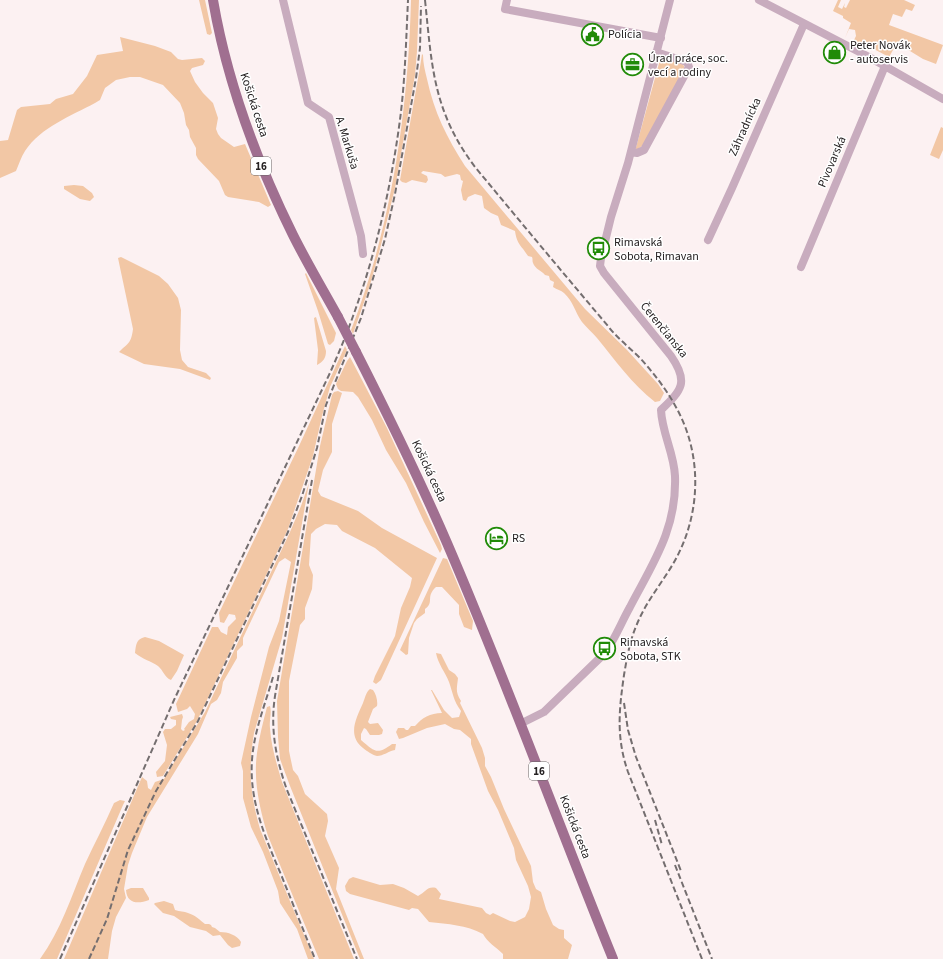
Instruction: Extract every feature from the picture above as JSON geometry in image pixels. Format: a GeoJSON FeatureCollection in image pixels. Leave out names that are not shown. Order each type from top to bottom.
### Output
{"type":"FeatureCollection","features":[{"type":"Feature","properties":{"kind":"main road","name":"Košická cesta"},"geometry":{"type":"LineString","coordinates":[[213,0],[230,76],[258,159],[294,236],[356,352],[429,501],[464,583],[613,959]]}},
{"type":"Feature","properties":{"kind":"street","name":"A. Markuša"},"geometry":{"type":"LineString","coordinates":[[283,0],[308,102],[329,117],[362,236],[363,254]]}},
{"type":"Feature","properties":{"kind":"street"},"geometry":{"type":"LineString","coordinates":[[507,0],[505,9],[661,38]]}},
{"type":"Feature","properties":{"kind":"street","name":"Čerenčianska"},"geometry":{"type":"LineString","coordinates":[[520,724],[544,712],[605,653],[612,644],[629,608],[661,549],[673,508],[675,485],[673,462],[664,430],[661,410],[671,400],[679,388],[682,377],[679,368],[671,356],[608,279],[600,266],[611,218],[631,152],[670,0]]}},
{"type":"Feature","properties":{"kind":"street"},"geometry":{"type":"LineString","coordinates":[[759,0],[885,66],[943,99]]}},
{"type":"Feature","properties":{"kind":"street","name":"Záhradnícka"},"geometry":{"type":"LineString","coordinates":[[708,240],[804,24]]}},
{"type":"Feature","properties":{"kind":"street"},"geometry":{"type":"LineString","coordinates":[[631,152],[637,153],[644,150],[689,67],[688,62],[656,52]]}},
{"type":"Feature","properties":{"kind":"street","name":"Pivovarská"},"geometry":{"type":"LineString","coordinates":[[801,267],[885,66]]}},
{"type":"Feature","properties":{"kind":"shaded area"},"geometry":{"type":"Polygon","coordinates":[[[199,0],[205,0],[212,33],[210,35],[207,34],[199,0]]]}},
{"type":"Feature","properties":{"kind":"shaded area"},"geometry":{"type":"Polygon","coordinates":[[[411,0],[419,0],[415,75],[395,188],[370,285],[353,334],[351,330],[377,250],[395,168],[402,126],[406,84],[411,0]]]}},
{"type":"Feature","properties":{"kind":"shaded area"},"geometry":{"type":"Polygon","coordinates":[[[838,0],[841,0],[838,7],[842,9],[845,3],[844,7],[846,8],[850,0],[904,0],[915,5],[912,11],[906,9],[902,17],[893,14],[889,25],[943,45],[936,64],[923,59],[897,43],[889,57],[870,47],[868,50],[853,42],[856,36],[855,30],[849,29],[845,38],[851,23],[843,18],[843,16],[833,11],[838,0]]]}},
{"type":"Feature","properties":{"kind":"shaded area"},"geometry":{"type":"Polygon","coordinates":[[[120,37],[155,46],[171,52],[178,59],[202,58],[205,61],[203,65],[192,68],[190,71],[195,82],[213,103],[218,118],[216,129],[218,134],[221,138],[234,147],[245,144],[271,205],[268,207],[259,202],[228,197],[225,195],[219,181],[196,155],[196,148],[190,137],[180,103],[163,85],[140,77],[130,77],[116,80],[105,88],[100,100],[57,123],[39,135],[25,151],[16,171],[0,178],[0,141],[8,140],[17,110],[21,107],[50,104],[56,99],[73,94],[87,76],[97,55],[123,51],[120,37]]]}},
{"type":"Feature","properties":{"kind":"shaded area"},"geometry":{"type":"Polygon","coordinates":[[[422,54],[433,103],[437,114],[452,145],[465,166],[585,309],[627,350],[658,384],[664,393],[660,401],[655,402],[624,372],[582,322],[567,296],[563,292],[553,287],[554,282],[550,280],[549,276],[545,275],[535,267],[532,257],[528,256],[518,242],[515,231],[501,225],[498,216],[484,208],[482,196],[475,194],[468,197],[466,201],[463,200],[461,190],[463,181],[461,180],[460,175],[457,174],[445,177],[441,174],[423,171],[421,173],[427,176],[428,180],[426,183],[412,180],[406,183],[400,180],[422,54]]]}},
{"type":"Feature","properties":{"kind":"shaded area"},"geometry":{"type":"Polygon","coordinates":[[[661,56],[681,62],[684,66],[684,72],[645,144],[635,151],[661,56]]]}},
{"type":"Feature","properties":{"kind":"shaded area"},"geometry":{"type":"Polygon","coordinates":[[[941,127],[943,128],[943,150],[939,159],[930,155],[941,127]]]}},
{"type":"Feature","properties":{"kind":"shaded area"},"geometry":{"type":"Polygon","coordinates":[[[64,186],[83,186],[92,193],[94,197],[90,201],[80,199],[64,189],[64,186]]]}},
{"type":"Feature","properties":{"kind":"shaded area"},"geometry":{"type":"Polygon","coordinates":[[[121,257],[159,276],[168,284],[178,298],[181,310],[180,350],[182,360],[188,367],[206,373],[211,378],[210,380],[180,369],[144,364],[119,352],[127,345],[133,329],[118,258],[121,257]]]}},
{"type":"Feature","properties":{"kind":"shaded area"},"geometry":{"type":"Polygon","coordinates":[[[306,273],[336,333],[334,341],[330,345],[328,344],[305,274],[306,273]]]}},
{"type":"Feature","properties":{"kind":"shaded area"},"geometry":{"type":"Polygon","coordinates":[[[316,317],[326,351],[324,360],[317,365],[318,350],[314,318],[316,317]]]}},
{"type":"Feature","properties":{"kind":"shaded area"},"geometry":{"type":"Polygon","coordinates":[[[345,346],[347,350],[330,387],[313,456],[288,529],[197,721],[163,776],[157,777],[156,772],[165,761],[167,745],[163,732],[165,729],[171,729],[176,725],[176,720],[171,719],[170,717],[182,714],[181,729],[183,731],[189,722],[194,719],[195,714],[190,706],[187,709],[178,712],[176,704],[212,627],[218,627],[221,632],[227,635],[228,627],[236,619],[235,615],[229,614],[224,623],[220,622],[219,613],[345,346]]]}},
{"type":"Feature","properties":{"kind":"shaded area"},"geometry":{"type":"Polygon","coordinates":[[[350,357],[387,428],[441,545],[442,549],[440,553],[406,483],[386,450],[372,420],[358,397],[353,392],[341,391],[338,389],[336,384],[350,357]]]}},
{"type":"Feature","properties":{"kind":"shaded area"},"geometry":{"type":"Polygon","coordinates":[[[338,391],[342,393],[332,424],[332,452],[323,470],[318,491],[321,496],[358,511],[382,528],[437,558],[381,680],[376,684],[373,682],[375,676],[395,636],[401,608],[410,587],[412,578],[375,548],[342,531],[337,525],[325,524],[311,534],[309,565],[313,575],[312,589],[305,608],[305,619],[300,625],[289,681],[289,751],[293,770],[298,776],[305,794],[327,814],[328,821],[325,836],[339,868],[336,889],[364,959],[360,959],[290,786],[280,759],[278,737],[277,701],[320,446],[332,395],[334,392],[338,391]]]}},
{"type":"Feature","properties":{"kind":"shaded area"},"geometry":{"type":"Polygon","coordinates":[[[309,483],[282,638],[254,733],[251,758],[251,781],[254,804],[260,829],[314,959],[308,959],[297,929],[280,903],[278,891],[263,852],[251,827],[243,798],[243,771],[241,763],[269,647],[279,621],[291,562],[285,558],[279,562],[243,638],[243,645],[237,651],[237,658],[223,682],[221,693],[217,700],[211,704],[198,734],[147,817],[128,865],[124,889],[126,898],[116,917],[112,931],[108,959],[64,959],[142,777],[147,781],[148,788],[151,790],[155,782],[164,779],[205,712],[290,532],[309,483]]]}},
{"type":"Feature","properties":{"kind":"shaded area"},"geometry":{"type":"Polygon","coordinates":[[[443,558],[447,559],[473,621],[472,630],[464,627],[459,614],[459,605],[442,587],[436,587],[431,594],[429,604],[425,609],[425,613],[414,623],[409,638],[408,654],[406,655],[400,650],[443,558]]]}},
{"type":"Feature","properties":{"kind":"shaded area"},"geometry":{"type":"Polygon","coordinates":[[[145,637],[159,641],[184,655],[171,680],[167,678],[158,666],[135,653],[138,641],[145,637]]]}},
{"type":"Feature","properties":{"kind":"shaded area"},"geometry":{"type":"Polygon","coordinates":[[[436,653],[441,654],[449,670],[458,678],[457,690],[461,701],[460,703],[482,748],[485,758],[485,766],[531,866],[533,882],[536,889],[541,892],[553,925],[564,930],[564,938],[572,945],[568,959],[503,959],[503,954],[489,942],[483,934],[477,931],[457,925],[429,922],[418,909],[412,908],[409,910],[350,894],[346,891],[345,886],[349,879],[353,877],[380,885],[393,884],[418,896],[428,889],[436,888],[441,894],[439,899],[482,908],[490,915],[493,913],[515,922],[525,917],[529,909],[531,897],[528,886],[516,860],[514,848],[498,810],[488,791],[471,744],[471,739],[460,730],[454,729],[445,724],[427,728],[399,739],[396,732],[398,728],[408,730],[411,726],[415,726],[427,716],[442,713],[431,690],[444,710],[452,718],[459,717],[461,711],[455,700],[449,682],[438,661],[436,653]]]}},
{"type":"Feature","properties":{"kind":"shaded area"},"geometry":{"type":"Polygon","coordinates":[[[370,689],[375,693],[377,706],[373,709],[368,722],[370,724],[378,723],[383,730],[382,734],[370,735],[364,728],[361,734],[361,740],[376,751],[383,750],[392,744],[396,744],[395,750],[379,756],[373,755],[363,748],[355,738],[354,732],[358,715],[370,689]]]}},
{"type":"Feature","properties":{"kind":"shaded area"},"geometry":{"type":"Polygon","coordinates":[[[270,706],[270,725],[274,755],[282,782],[354,959],[319,959],[268,836],[258,795],[256,764],[258,747],[267,707],[270,706]]]}},
{"type":"Feature","properties":{"kind":"shaded area"},"geometry":{"type":"Polygon","coordinates":[[[120,800],[125,801],[57,959],[40,959],[60,925],[85,864],[114,803],[120,800]]]}},
{"type":"Feature","properties":{"kind":"shaded area"},"geometry":{"type":"Polygon","coordinates":[[[131,888],[143,888],[149,900],[134,902],[128,898],[126,890],[131,888]]]}},
{"type":"Feature","properties":{"kind":"shaded area"},"geometry":{"type":"Polygon","coordinates":[[[164,901],[173,904],[175,910],[191,914],[205,924],[211,925],[220,932],[229,933],[235,936],[241,942],[240,946],[232,948],[220,935],[213,936],[206,931],[190,927],[174,916],[163,913],[154,904],[164,901]]]}},
{"type":"Feature","properties":{"kind":"railway"},"geometry":{"type":"LineString","coordinates":[[60,959],[174,700],[329,375],[353,315],[373,254],[394,159],[403,95],[408,0]]}},
{"type":"Feature","properties":{"kind":"railway"},"geometry":{"type":"LineString","coordinates":[[425,0],[430,46],[437,88],[450,127],[461,146],[475,167],[612,330],[654,374],[677,409],[686,429],[691,446],[695,480],[692,515],[681,548],[673,564],[645,608],[635,630],[629,649],[624,675],[620,712],[620,735],[628,772],[702,959]]}},
{"type":"Feature","properties":{"kind":"railway"},"geometry":{"type":"LineString","coordinates":[[89,959],[107,919],[128,850],[156,791],[198,721],[288,532],[302,496],[317,448],[326,405],[361,318],[385,239],[395,194],[416,78],[420,48],[421,6]]}},
{"type":"Feature","properties":{"kind":"railway"},"geometry":{"type":"LineString","coordinates":[[312,480],[275,696],[273,720],[275,744],[287,790],[357,959]]}},
{"type":"Feature","properties":{"kind":"railway"},"geometry":{"type":"LineString","coordinates":[[273,677],[257,728],[253,749],[253,791],[265,834],[315,959]]}},
{"type":"Feature","properties":{"kind":"railway"},"geometry":{"type":"LineString","coordinates":[[624,703],[628,730],[636,757],[681,871]]}},
{"type":"Feature","properties":{"kind":"railway"},"geometry":{"type":"LineString","coordinates":[[655,820],[662,845]]}},
{"type":"Feature","properties":{"kind":"railway"},"geometry":{"type":"LineString","coordinates":[[675,865],[712,959]]}},
{"type":"Feature","properties":{"kind":"place","name":"Polícia"},"geometry":{"type":"Point","coordinates":[593,34]}},
{"type":"Feature","properties":{"kind":"place","name":"Peter Novák - autoservis"},"geometry":{"type":"Point","coordinates":[834,52]}},
{"type":"Feature","properties":{"kind":"place","name":"Úrad práce, soc. vecí a rodiny"},"geometry":{"type":"Point","coordinates":[632,65]}},
{"type":"Feature","properties":{"kind":"place","name":"Rimavská Sobota, Rimavan"},"geometry":{"type":"Point","coordinates":[599,249]}},
{"type":"Feature","properties":{"kind":"place","name":"RS"},"geometry":{"type":"Point","coordinates":[496,538]}},
{"type":"Feature","properties":{"kind":"place","name":"Rimavská Sobota, STK"},"geometry":{"type":"Point","coordinates":[604,649]}}]}
